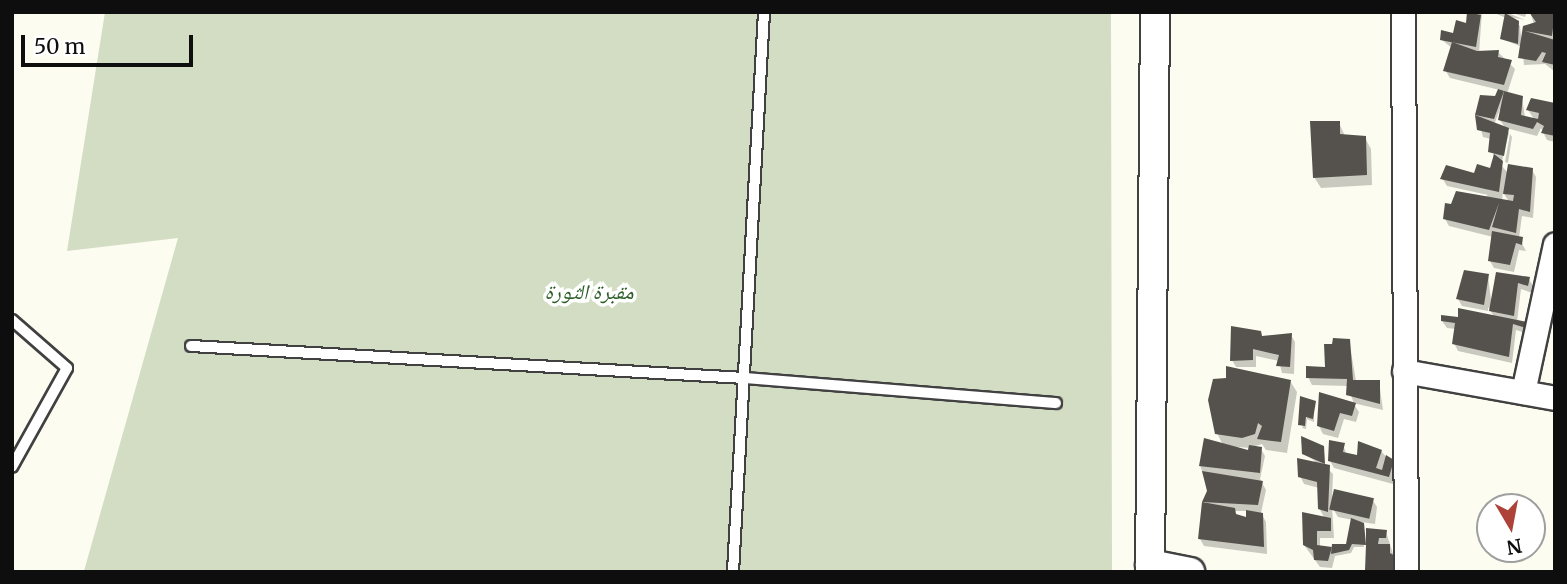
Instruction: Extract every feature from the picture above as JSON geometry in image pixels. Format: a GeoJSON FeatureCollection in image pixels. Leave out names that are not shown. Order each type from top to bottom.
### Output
{"type":"FeatureCollection","features":[{"type":"Feature","properties":{"kind":"street"},"geometry":{"type":"LineString","coordinates":[[1154,12],[1150,568],[1190,572]]}},
{"type":"Feature","properties":{"kind":"street"},"geometry":{"type":"LineString","coordinates":[[1403,12],[1406,572]]}},
{"type":"Feature","properties":{"kind":"street"},"geometry":{"type":"LineString","coordinates":[[1523,392],[1555,244]]}},
{"type":"Feature","properties":{"kind":"street"},"geometry":{"type":"LineString","coordinates":[[1404,371],[1555,398]]}},
{"type":"Feature","properties":{"kind":"lane"},"geometry":{"type":"LineString","coordinates":[[733,572],[764,12]]}},
{"type":"Feature","properties":{"kind":"lane"},"geometry":{"type":"LineString","coordinates":[[12,320],[67,368],[12,467]]}},
{"type":"Feature","properties":{"kind":"lane"},"geometry":{"type":"LineString","coordinates":[[191,346],[744,378],[1056,403]]}},
{"type":"Feature","properties":{"kind":"green space","name":"مقبرة الثورة"},"geometry":{"type":"Polygon","coordinates":[[[105,12],[1111,12],[1112,572],[84,571],[178,238],[67,251],[105,12]]]}},
{"type":"Feature","properties":{"kind":"building"},"geometry":{"type":"Polygon","coordinates":[[[1467,12],[1481,15],[1476,47],[1440,40],[1441,30],[1453,33],[1456,20],[1466,23],[1467,12]]]}},
{"type":"Feature","properties":{"kind":"building"},"geometry":{"type":"Polygon","coordinates":[[[1529,12],[1555,12],[1552,36],[1525,31],[1555,40],[1555,65],[1542,62],[1546,53],[1542,52],[1536,61],[1518,58],[1523,26],[1536,22],[1529,12]]]}},
{"type":"Feature","properties":{"kind":"building"},"geometry":{"type":"Polygon","coordinates":[[[1505,13],[1519,21],[1518,44],[1500,39],[1505,13]]]}},
{"type":"Feature","properties":{"kind":"building"},"geometry":{"type":"Polygon","coordinates":[[[1452,42],[1477,51],[1499,50],[1498,57],[1512,60],[1504,85],[1443,71],[1452,42]]]}},
{"type":"Feature","properties":{"kind":"building"},"geometry":{"type":"Polygon","coordinates":[[[1498,89],[1504,91],[1494,119],[1475,115],[1480,95],[1495,96],[1498,89]]]}},
{"type":"Feature","properties":{"kind":"building"},"geometry":{"type":"Polygon","coordinates":[[[1504,91],[1523,96],[1521,115],[1538,119],[1539,113],[1526,110],[1531,98],[1555,103],[1555,136],[1541,133],[1544,126],[1537,122],[1533,129],[1498,120],[1504,91]]]}},
{"type":"Feature","properties":{"kind":"building"},"geometry":{"type":"Polygon","coordinates":[[[1475,115],[1509,128],[1504,156],[1488,152],[1490,133],[1477,130],[1475,115]]]}},
{"type":"Feature","properties":{"kind":"building"},"geometry":{"type":"Polygon","coordinates":[[[1310,121],[1340,121],[1340,134],[1366,136],[1367,175],[1313,178],[1310,121]]]}},
{"type":"Feature","properties":{"kind":"building"},"geometry":{"type":"Polygon","coordinates":[[[1494,154],[1503,161],[1499,192],[1440,179],[1446,165],[1474,173],[1477,164],[1490,168],[1494,154]]]}},
{"type":"Feature","properties":{"kind":"building"},"geometry":{"type":"Polygon","coordinates":[[[1508,164],[1533,168],[1530,212],[1519,209],[1516,233],[1492,227],[1499,203],[1489,230],[1443,219],[1445,203],[1451,204],[1456,191],[1513,201],[1514,195],[1503,194],[1508,164]]]}},
{"type":"Feature","properties":{"kind":"building"},"geometry":{"type":"Polygon","coordinates":[[[1492,231],[1523,237],[1522,245],[1516,243],[1510,265],[1488,261],[1492,231]]]}},
{"type":"Feature","properties":{"kind":"building"},"geometry":{"type":"Polygon","coordinates":[[[1464,270],[1489,274],[1484,305],[1456,299],[1464,270]]]}},
{"type":"Feature","properties":{"kind":"building"},"geometry":{"type":"Polygon","coordinates":[[[1496,272],[1530,277],[1528,286],[1518,283],[1514,316],[1489,311],[1496,272]]]}},
{"type":"Feature","properties":{"kind":"building"},"geometry":{"type":"Polygon","coordinates":[[[1458,308],[1527,322],[1526,328],[1513,324],[1509,357],[1452,344],[1455,323],[1441,321],[1441,315],[1458,317],[1458,308]]]}},
{"type":"Feature","properties":{"kind":"building"},"geometry":{"type":"Polygon","coordinates":[[[1231,326],[1261,331],[1262,336],[1292,333],[1290,367],[1276,366],[1279,355],[1253,349],[1253,360],[1230,361],[1231,326]]]}},
{"type":"Feature","properties":{"kind":"building"},"geometry":{"type":"Polygon","coordinates":[[[1333,338],[1350,339],[1353,380],[1380,380],[1380,404],[1346,395],[1347,379],[1306,378],[1306,366],[1325,367],[1324,344],[1332,344],[1333,338]]]}},
{"type":"Feature","properties":{"kind":"building"},"geometry":{"type":"Polygon","coordinates":[[[1226,366],[1291,380],[1281,442],[1257,439],[1262,426],[1258,423],[1255,434],[1242,438],[1215,434],[1208,400],[1213,379],[1226,378],[1226,366]]]}},
{"type":"Feature","properties":{"kind":"building"},"geometry":{"type":"Polygon","coordinates":[[[1319,392],[1356,403],[1352,416],[1340,413],[1334,431],[1317,426],[1319,392]]]}},
{"type":"Feature","properties":{"kind":"building"},"geometry":{"type":"Polygon","coordinates":[[[1300,396],[1316,401],[1313,419],[1306,417],[1305,426],[1298,425],[1300,396]]]}},
{"type":"Feature","properties":{"kind":"building"},"geometry":{"type":"Polygon","coordinates":[[[1301,436],[1324,446],[1325,464],[1302,454],[1301,436]]]}},
{"type":"Feature","properties":{"kind":"building"},"geometry":{"type":"Polygon","coordinates":[[[1204,438],[1248,450],[1249,445],[1262,447],[1260,473],[1199,466],[1204,438]]]}},
{"type":"Feature","properties":{"kind":"building"},"geometry":{"type":"Polygon","coordinates":[[[1329,440],[1345,443],[1343,452],[1357,455],[1358,441],[1382,450],[1376,468],[1382,470],[1386,455],[1394,460],[1389,477],[1328,461],[1329,440]]]}},
{"type":"Feature","properties":{"kind":"building"},"geometry":{"type":"Polygon","coordinates":[[[1297,458],[1330,465],[1328,512],[1318,509],[1317,482],[1298,477],[1297,458]]]}},
{"type":"Feature","properties":{"kind":"building"},"geometry":{"type":"Polygon","coordinates":[[[1202,471],[1263,481],[1258,505],[1202,502],[1207,491],[1202,471]]]}},
{"type":"Feature","properties":{"kind":"building"},"geometry":{"type":"Polygon","coordinates":[[[1334,489],[1374,498],[1369,519],[1329,509],[1334,489]]]}},
{"type":"Feature","properties":{"kind":"building"},"geometry":{"type":"Polygon","coordinates":[[[1202,502],[1235,508],[1236,514],[1246,517],[1246,510],[1263,513],[1264,547],[1198,539],[1202,502]]]}},
{"type":"Feature","properties":{"kind":"building"},"geometry":{"type":"Polygon","coordinates":[[[1302,512],[1331,518],[1331,531],[1317,531],[1317,545],[1332,547],[1328,561],[1314,560],[1313,550],[1303,545],[1302,512]]]}},
{"type":"Feature","properties":{"kind":"building"},"geometry":{"type":"Polygon","coordinates":[[[1351,518],[1364,523],[1366,545],[1352,544],[1349,550],[1331,554],[1332,544],[1346,544],[1351,518]]]}},
{"type":"Feature","properties":{"kind":"building"},"geometry":{"type":"Polygon","coordinates":[[[1366,528],[1387,530],[1386,538],[1379,538],[1378,544],[1390,544],[1390,553],[1397,557],[1395,572],[1365,570],[1366,528]]]}}]}
